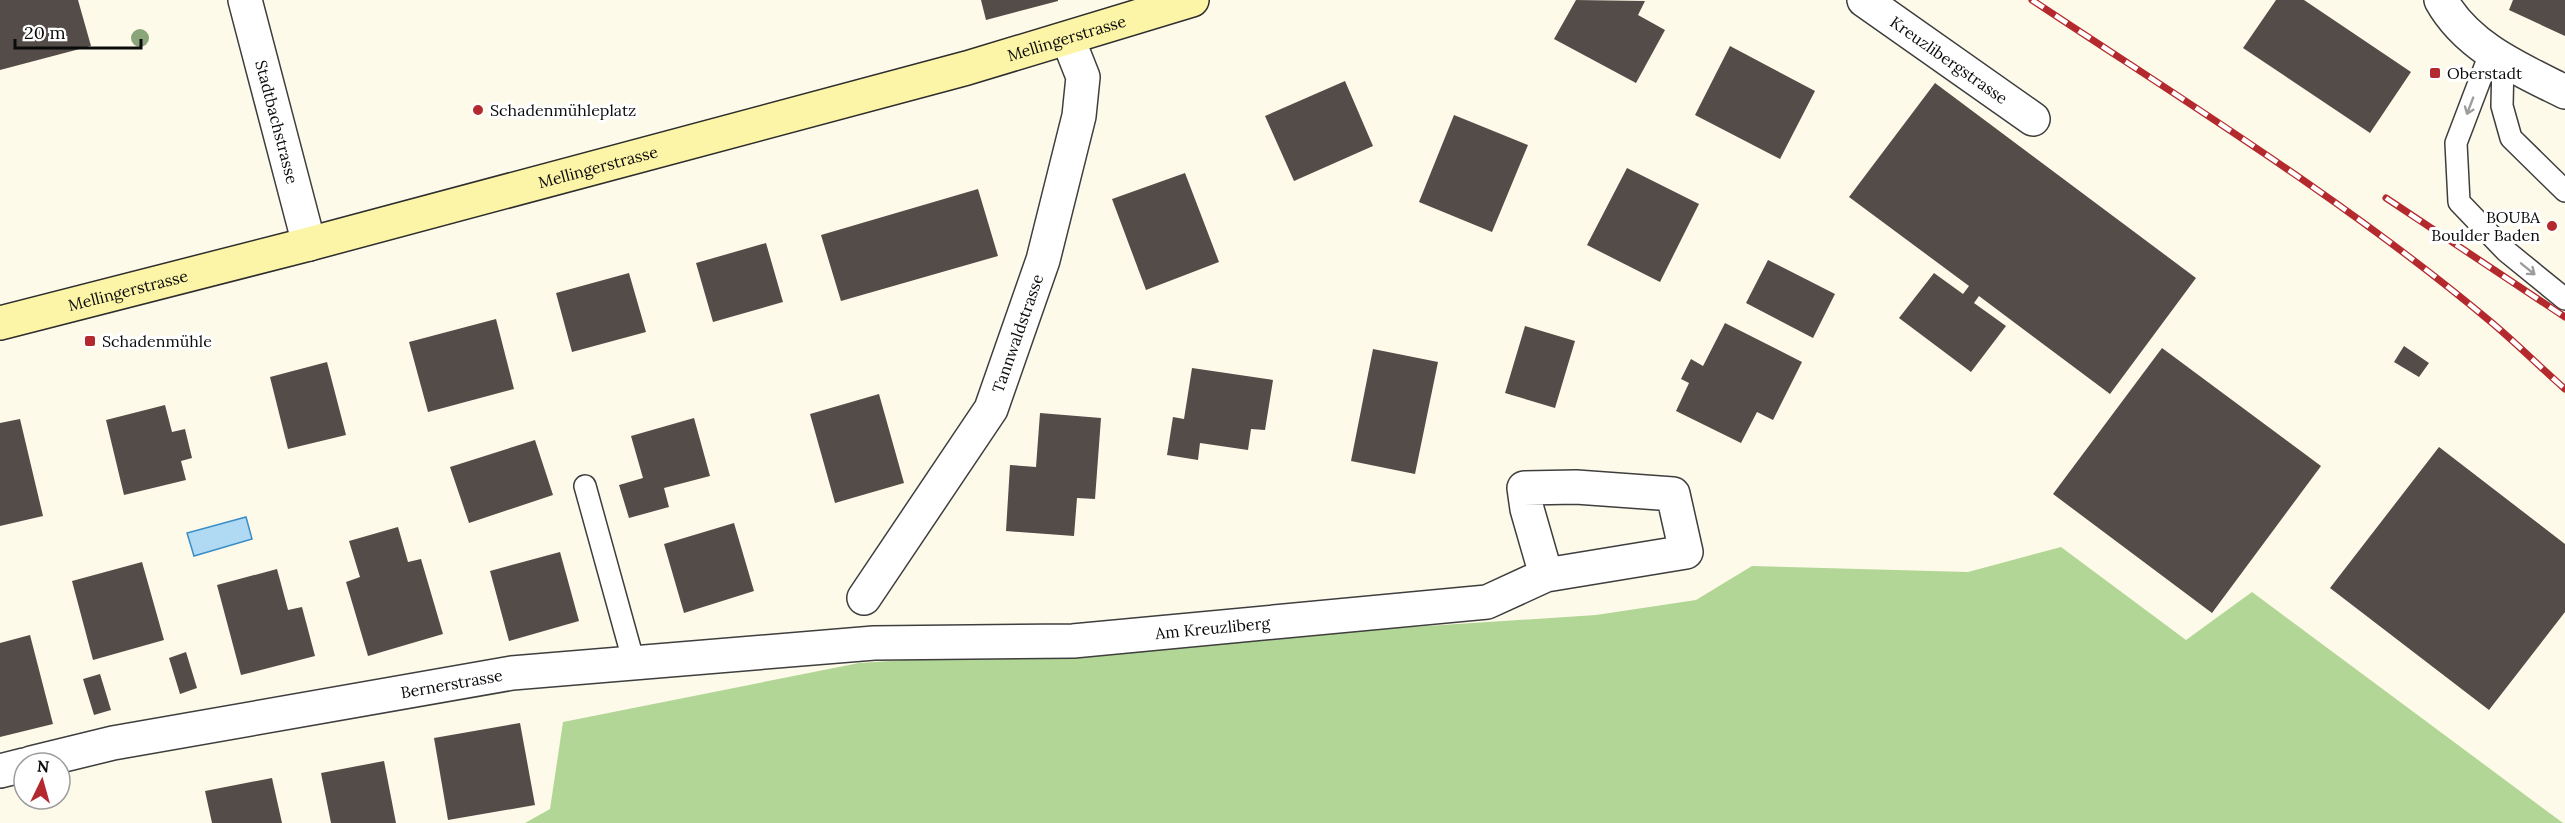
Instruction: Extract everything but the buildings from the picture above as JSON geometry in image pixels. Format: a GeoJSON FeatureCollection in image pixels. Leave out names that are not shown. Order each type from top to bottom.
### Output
{"type":"FeatureCollection","features":[{"type":"Feature","properties":{"kind":"main road","name":"Mellingerstrasse"},"geometry":{"type":"LineString","coordinates":[[0,323],[309,244],[955,72],[1192,0]]}},
{"type":"Feature","properties":{"kind":"street","name":"Stadtbachstrasse"},"geometry":{"type":"LineString","coordinates":[[245,0],[309,244]]}},
{"type":"Feature","properties":{"kind":"street","name":"Kreuzlibergstrasse"},"geometry":{"type":"LineString","coordinates":[[1864,0],[2033,120]]}},
{"type":"Feature","properties":{"kind":"street"},"geometry":{"type":"LineString","coordinates":[[2441,0],[2452,18],[2497,56],[2565,92]]}},
{"type":"Feature","properties":{"kind":"street","name":"Tannwaldstrasse"},"geometry":{"type":"LineString","coordinates":[[864,598],[991,409],[1043,260],[1079,116],[1083,76],[1068,39]]}},
{"type":"Feature","properties":{"kind":"street","name":"Am Kreuzliberg"},"geometry":{"type":"LineString","coordinates":[[874,643],[1073,641],[1487,602],[1545,575],[1686,552],[1672,494],[1576,486],[1524,488],[1527,509],[1545,575]]}},
{"type":"Feature","properties":{"kind":"street","name":"Bernerstrasse"},"geometry":{"type":"LineString","coordinates":[[72,753],[113,743],[512,673],[874,643]]}},
{"type":"Feature","properties":{"kind":"lane"},"geometry":{"type":"LineString","coordinates":[[2497,56],[2502,106],[2511,138],[2565,191]]}},
{"type":"Feature","properties":{"kind":"lane"},"geometry":{"type":"LineString","coordinates":[[2497,56],[2456,143],[2459,202],[2506,251],[2565,299]]}},
{"type":"Feature","properties":{"kind":"lane"},"geometry":{"type":"LineString","coordinates":[[585,486],[634,663]]}},
{"type":"Feature","properties":{"kind":"green space"},"geometry":{"type":"Polygon","coordinates":[[[2061,547],[2186,640],[2252,592],[2563,823],[525,823],[550,809],[563,722],[859,663],[1596,615],[1696,600],[1752,566],[1968,572],[2061,547]]]}},
{"type":"Feature","properties":{"kind":"water"},"geometry":{"type":"Polygon","coordinates":[[[246,517],[252,539],[194,556],[187,533],[246,517]]]}},
{"type":"Feature","properties":{"kind":"railway"},"geometry":{"type":"LineString","coordinates":[[2032,0],[2266,155],[2381,236],[2491,322],[2565,389]]}},
{"type":"Feature","properties":{"kind":"railway"},"geometry":{"type":"LineString","coordinates":[[2386,198],[2565,317]]}},
{"type":"Feature","properties":{"kind":"place","name":"Oberstadt"},"geometry":{"type":"Point","coordinates":[2435,73]}},
{"type":"Feature","properties":{"kind":"place","name":"Schadenmühleplatz"},"geometry":{"type":"Point","coordinates":[478,110]}},
{"type":"Feature","properties":{"kind":"place","name":"BOUBA Boulder Baden"},"geometry":{"type":"Point","coordinates":[2552,226]}},
{"type":"Feature","properties":{"kind":"place","name":"Schadenmühle"},"geometry":{"type":"Point","coordinates":[90,341]}}]}
